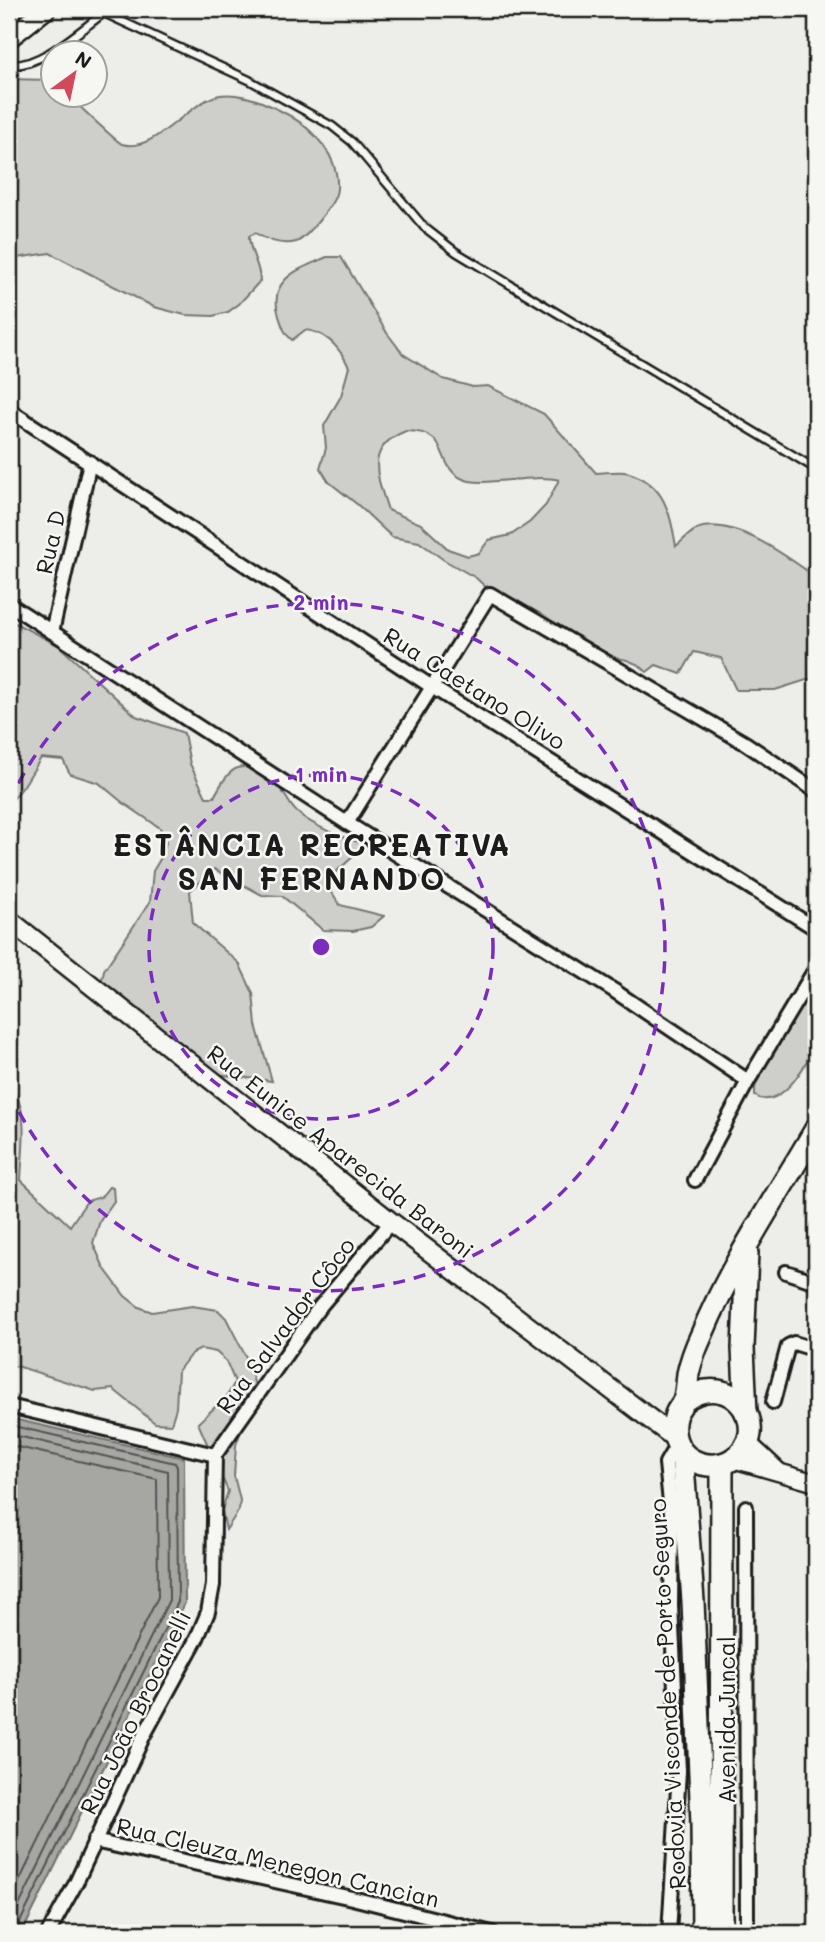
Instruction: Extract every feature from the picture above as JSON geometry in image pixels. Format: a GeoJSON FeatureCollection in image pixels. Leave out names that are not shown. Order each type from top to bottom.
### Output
{"type":"FeatureCollection","features":[{"type":"Feature","properties":{"kind":"main road"},"geometry":{"type":"LineString","coordinates":[[9,38],[46,9]]}},
{"type":"Feature","properties":{"kind":"main road","name":"Rua Eunice Aparecida Baroni"},"geometry":{"type":"LineString","coordinates":[[9,920],[391,1222],[646,1417],[679,1431]]}},
{"type":"Feature","properties":{"kind":"main road","name":"Rodovia Visconde de Porto Seguro"},"geometry":{"type":"LineString","coordinates":[[703,1933],[702,1824],[692,1601],[679,1431],[692,1359],[701,1334],[747,1247],[816,1129]]}},
{"type":"Feature","properties":{"kind":"main road","name":"Rodovia Visconde de Porto Seguro"},"geometry":{"type":"LineString","coordinates":[[746,1413],[743,1348],[747,1247]]}},
{"type":"Feature","properties":{"kind":"main road"},"geometry":{"type":"LineString","coordinates":[[705,1390],[730,1394],[740,1402],[746,1413],[749,1422],[747,1442],[741,1452],[728,1462],[701,1464],[679,1431],[694,1394],[705,1390]]}},
{"type":"Feature","properties":{"kind":"main road","name":"Rodovia Visconde de Porto Seguro"},"geometry":{"type":"LineString","coordinates":[[722,1933],[728,1462]]}},
{"type":"Feature","properties":{"kind":"street","name":"Rua Caetano Olivo"},"geometry":{"type":"LineString","coordinates":[[9,410],[432,687],[816,929]]}},
{"type":"Feature","properties":{"kind":"street","name":"Rua D"},"geometry":{"type":"LineString","coordinates":[[52,632],[90,462]]}},
{"type":"Feature","properties":{"kind":"street"},"geometry":{"type":"LineString","coordinates":[[346,823],[490,594],[745,743],[816,791]]}},
{"type":"Feature","properties":{"kind":"street"},"geometry":{"type":"LineString","coordinates":[[9,604],[346,823],[613,990],[748,1081]]}},
{"type":"Feature","properties":{"kind":"street"},"geometry":{"type":"LineString","coordinates":[[695,1180],[748,1081],[816,968]]}},
{"type":"Feature","properties":{"kind":"street","name":"Rua Salvador Côco"},"geometry":{"type":"LineString","coordinates":[[215,1455],[318,1309],[391,1222]]}},
{"type":"Feature","properties":{"kind":"street"},"geometry":{"type":"LineString","coordinates":[[786,1272],[816,1282]]}},
{"type":"Feature","properties":{"kind":"street"},"geometry":{"type":"LineString","coordinates":[[773,1402],[788,1346],[794,1343],[816,1350]]}},
{"type":"Feature","properties":{"kind":"street"},"geometry":{"type":"LineString","coordinates":[[9,1406],[215,1455]]}},
{"type":"Feature","properties":{"kind":"street"},"geometry":{"type":"LineString","coordinates":[[669,1933],[679,1771],[671,1606],[672,1523],[666,1463],[679,1431]]}},
{"type":"Feature","properties":{"kind":"street"},"geometry":{"type":"LineString","coordinates":[[747,1442],[778,1471]]}},
{"type":"Feature","properties":{"kind":"street","name":"Rua João Brocanelli"},"geometry":{"type":"LineString","coordinates":[[48,1933],[76,1883],[143,1737],[197,1638],[208,1612],[213,1585],[215,1455]]}},
{"type":"Feature","properties":{"kind":"street"},"geometry":{"type":"LineString","coordinates":[[728,1462],[778,1471],[816,1483]]}},
{"type":"Feature","properties":{"kind":"street","name":"Avenida Juncal"},"geometry":{"type":"LineString","coordinates":[[746,1507],[747,1933]]}},
{"type":"Feature","properties":{"kind":"street","name":"Rua Cleuza Menegon Cancian"},"geometry":{"type":"LineString","coordinates":[[94,1841],[352,1898],[450,1929],[492,1933]]}},
{"type":"Feature","properties":{"kind":"lane"},"geometry":{"type":"LineString","coordinates":[[9,65],[20,66],[35,60],[104,13],[249,80],[332,127],[352,142],[424,227],[456,252],[816,469]]}},
{"type":"Feature","properties":{"kind":"shaded area"},"geometry":{"type":"Polygon","coordinates":[[[9,9],[38,9],[9,25],[9,9]]]}},
{"type":"Feature","properties":{"kind":"shaded area"},"geometry":{"type":"Polygon","coordinates":[[[9,79],[38,80],[38,108],[81,108],[122,144],[134,145],[160,134],[209,99],[228,94],[244,96],[260,101],[299,122],[329,153],[336,173],[336,194],[330,206],[300,240],[285,243],[275,242],[255,233],[249,236],[260,281],[239,304],[228,312],[213,316],[185,315],[154,307],[50,253],[9,259],[9,79]]]}},
{"type":"Feature","properties":{"kind":"shaded area"},"geometry":{"type":"Polygon","coordinates":[[[327,257],[341,257],[387,333],[403,354],[443,379],[473,387],[488,386],[544,414],[596,473],[625,472],[651,484],[664,501],[676,546],[699,528],[733,529],[763,542],[816,577],[816,677],[775,690],[736,690],[721,658],[694,652],[681,674],[656,665],[647,672],[627,660],[572,649],[505,605],[476,578],[419,542],[392,537],[329,482],[320,468],[326,448],[324,426],[341,396],[349,367],[337,347],[320,334],[305,330],[292,340],[289,338],[279,316],[278,292],[282,284],[297,271],[327,257]],[[406,431],[384,445],[379,454],[378,474],[388,510],[421,524],[448,549],[468,556],[479,553],[489,540],[511,535],[530,522],[546,505],[559,480],[535,478],[482,482],[463,479],[448,466],[437,443],[421,433],[406,431]]]}},
{"type":"Feature","properties":{"kind":"shaded area"},"geometry":{"type":"Polygon","coordinates":[[[9,620],[58,645],[136,716],[184,733],[190,764],[206,797],[214,797],[232,771],[245,767],[253,769],[279,787],[293,808],[305,819],[366,845],[325,882],[340,905],[384,916],[371,927],[353,931],[323,930],[282,896],[262,895],[214,869],[190,891],[193,923],[239,963],[253,993],[256,1025],[272,1081],[216,1074],[101,984],[104,970],[150,902],[153,871],[166,842],[160,828],[99,783],[70,774],[63,760],[41,758],[9,804],[9,620]]]}},
{"type":"Feature","properties":{"kind":"shaded area"},"geometry":{"type":"Polygon","coordinates":[[[816,963],[817,1026],[809,1056],[785,1090],[775,1097],[765,1099],[755,1096],[769,1044],[816,963]]]}},
{"type":"Feature","properties":{"kind":"shaded area"},"geometry":{"type":"Polygon","coordinates":[[[9,1085],[16,1095],[23,1117],[21,1180],[70,1226],[87,1201],[101,1197],[109,1187],[113,1188],[114,1201],[100,1221],[93,1243],[104,1268],[125,1296],[139,1307],[152,1312],[192,1306],[218,1310],[226,1318],[247,1359],[256,1389],[236,1445],[234,1476],[240,1500],[239,1510],[226,1530],[222,1510],[228,1491],[198,1423],[227,1396],[235,1382],[226,1361],[216,1352],[201,1349],[191,1354],[178,1371],[176,1408],[171,1424],[155,1423],[113,1389],[95,1391],[17,1366],[9,1368],[9,1085]]]}},
{"type":"Feature","properties":{"kind":"water"},"geometry":{"type":"Polygon","coordinates":[[[9,1418],[184,1458],[185,1603],[22,1933],[9,1933],[9,1418]]]}},
{"type":"Feature","properties":{"kind":"district","name":"ESTÂNCIA RECREATIVA SAN FERNANDO"},"geometry":{"type":"Point","coordinates":[312,861]}}]}
